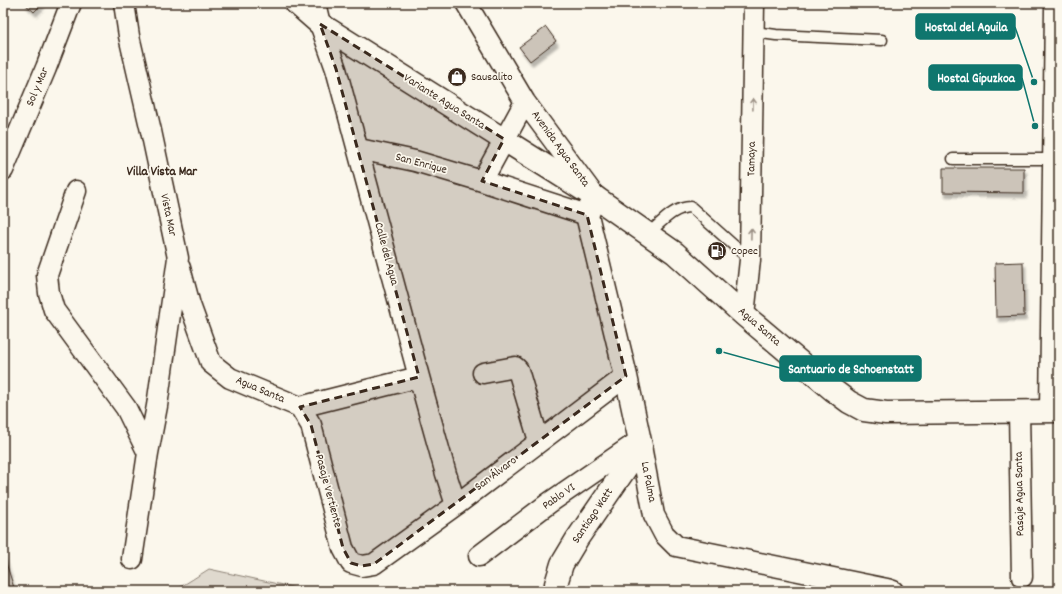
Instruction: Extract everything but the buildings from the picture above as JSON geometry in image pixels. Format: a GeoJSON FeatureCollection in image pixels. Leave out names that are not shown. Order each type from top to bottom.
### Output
{"type":"FeatureCollection","features":[{"type":"Feature","properties":{"kind":"main road","name":"Variante Agua Santa"},"geometry":{"type":"LineString","coordinates":[[296,3],[320,24],[504,140],[591,206]]}},
{"type":"Feature","properties":{"kind":"main road","name":"Agua Santa"},"geometry":{"type":"LineString","coordinates":[[591,206],[648,234],[675,253],[744,315],[834,390],[849,402],[864,410],[886,413],[1054,411]]}},
{"type":"Feature","properties":{"kind":"main road","name":"La Palma"},"geometry":{"type":"LineString","coordinates":[[591,206],[640,443]]}},
{"type":"Feature","properties":{"kind":"main road","name":"Santiago Watt"},"geometry":{"type":"LineString","coordinates":[[556,591],[556,584],[562,564],[640,443]]}},
{"type":"Feature","properties":{"kind":"street","name":"Sol y Mar"},"geometry":{"type":"LineString","coordinates":[[3,170],[9,135],[46,68],[71,3]]}},
{"type":"Feature","properties":{"kind":"street","name":"Vista Mar"},"geometry":{"type":"LineString","coordinates":[[124,3],[129,36],[178,258],[157,406],[132,559]]}},
{"type":"Feature","properties":{"kind":"street","name":"Calle del Agua"},"geometry":{"type":"LineString","coordinates":[[315,3],[320,24],[336,68],[359,149],[419,377],[456,505]]}},
{"type":"Feature","properties":{"kind":"street","name":"Avenida Agua Santa"},"geometry":{"type":"LineString","coordinates":[[466,3],[525,102],[591,206]]}},
{"type":"Feature","properties":{"kind":"street","name":"Tamaya"},"geometry":{"type":"LineString","coordinates":[[744,315],[750,260],[754,3]]}},
{"type":"Feature","properties":{"kind":"street"},"geometry":{"type":"LineString","coordinates":[[1053,7],[1055,264],[1054,411]]}},
{"type":"Feature","properties":{"kind":"street","name":"Avenida Agua Santa"},"geometry":{"type":"LineString","coordinates":[[504,140],[525,102]]}},
{"type":"Feature","properties":{"kind":"street"},"geometry":{"type":"LineString","coordinates":[[482,181],[504,140]]}},
{"type":"Feature","properties":{"kind":"street","name":"San Enrique"},"geometry":{"type":"LineString","coordinates":[[359,149],[415,161],[482,181],[591,206]]}},
{"type":"Feature","properties":{"kind":"street"},"geometry":{"type":"LineString","coordinates":[[76,191],[47,275],[49,293],[54,310],[126,408],[148,454]]}},
{"type":"Feature","properties":{"kind":"street","name":"Agua Santa"},"geometry":{"type":"LineString","coordinates":[[178,258],[190,305],[211,363],[230,378],[300,407],[419,377]]}},
{"type":"Feature","properties":{"kind":"street"},"geometry":{"type":"LineString","coordinates":[[483,373],[515,367],[518,370],[539,441]]}},
{"type":"Feature","properties":{"kind":"street","name":"San Álvaro"},"geometry":{"type":"LineString","coordinates":[[362,566],[374,564],[456,505],[626,376]]}},
{"type":"Feature","properties":{"kind":"street"},"geometry":{"type":"LineString","coordinates":[[126,408],[157,406]]}},
{"type":"Feature","properties":{"kind":"street","name":"Pasaje Vertiente"},"geometry":{"type":"LineString","coordinates":[[300,407],[311,425],[343,548],[351,563],[362,566]]}},
{"type":"Feature","properties":{"kind":"street","name":"Pasaje Agua Santa"},"geometry":{"type":"LineString","coordinates":[[1019,412],[1022,577]]}},
{"type":"Feature","properties":{"kind":"street","name":"Pablo VI"},"geometry":{"type":"LineString","coordinates":[[480,556],[549,503],[640,443]]}},
{"type":"Feature","properties":{"kind":"street","name":"La Palma"},"geometry":{"type":"LineString","coordinates":[[640,443],[654,515],[664,534],[676,546],[880,587],[893,591]]}},
{"type":"Feature","properties":{"kind":"lane"},"geometry":{"type":"LineString","coordinates":[[754,32],[776,35],[882,40]]}},
{"type":"Feature","properties":{"kind":"lane"},"geometry":{"type":"LineString","coordinates":[[952,158],[1053,159]]}},
{"type":"Feature","properties":{"kind":"lane"},"geometry":{"type":"LineString","coordinates":[[648,234],[676,210],[684,207],[691,207],[750,260]]}},
{"type":"Feature","properties":{"kind":"highlighted area"},"geometry":{"type":"Polygon","coordinates":[[[320,24],[504,139],[482,181],[587,215],[626,376],[374,564],[362,566],[351,563],[343,548],[311,425],[300,407],[419,377],[336,69],[320,24]]]}},
{"type":"Feature","properties":{"kind":"shaded area"},"geometry":{"type":"Polygon","coordinates":[[[209,569],[310,591],[174,591],[209,569]]]}},
{"type":"Feature","properties":{"kind":"place","name":"Sausalito"},"geometry":{"type":"Point","coordinates":[457,77]}},
{"type":"Feature","properties":{"kind":"place","name":"Hostal del Aguila"},"geometry":{"type":"Point","coordinates":[1034,82]}},
{"type":"Feature","properties":{"kind":"place","name":"Hostal Gipuzkoa"},"geometry":{"type":"Point","coordinates":[1035,126]}},
{"type":"Feature","properties":{"kind":"place","name":"Copec"},"geometry":{"type":"Point","coordinates":[717,251]}},
{"type":"Feature","properties":{"kind":"place","name":"Santuario de Schoenstatt"},"geometry":{"type":"Point","coordinates":[719,351]}},
{"type":"Feature","properties":{"kind":"district","name":"Villa Vista Mar"},"geometry":{"type":"Point","coordinates":[162,172]}}]}
